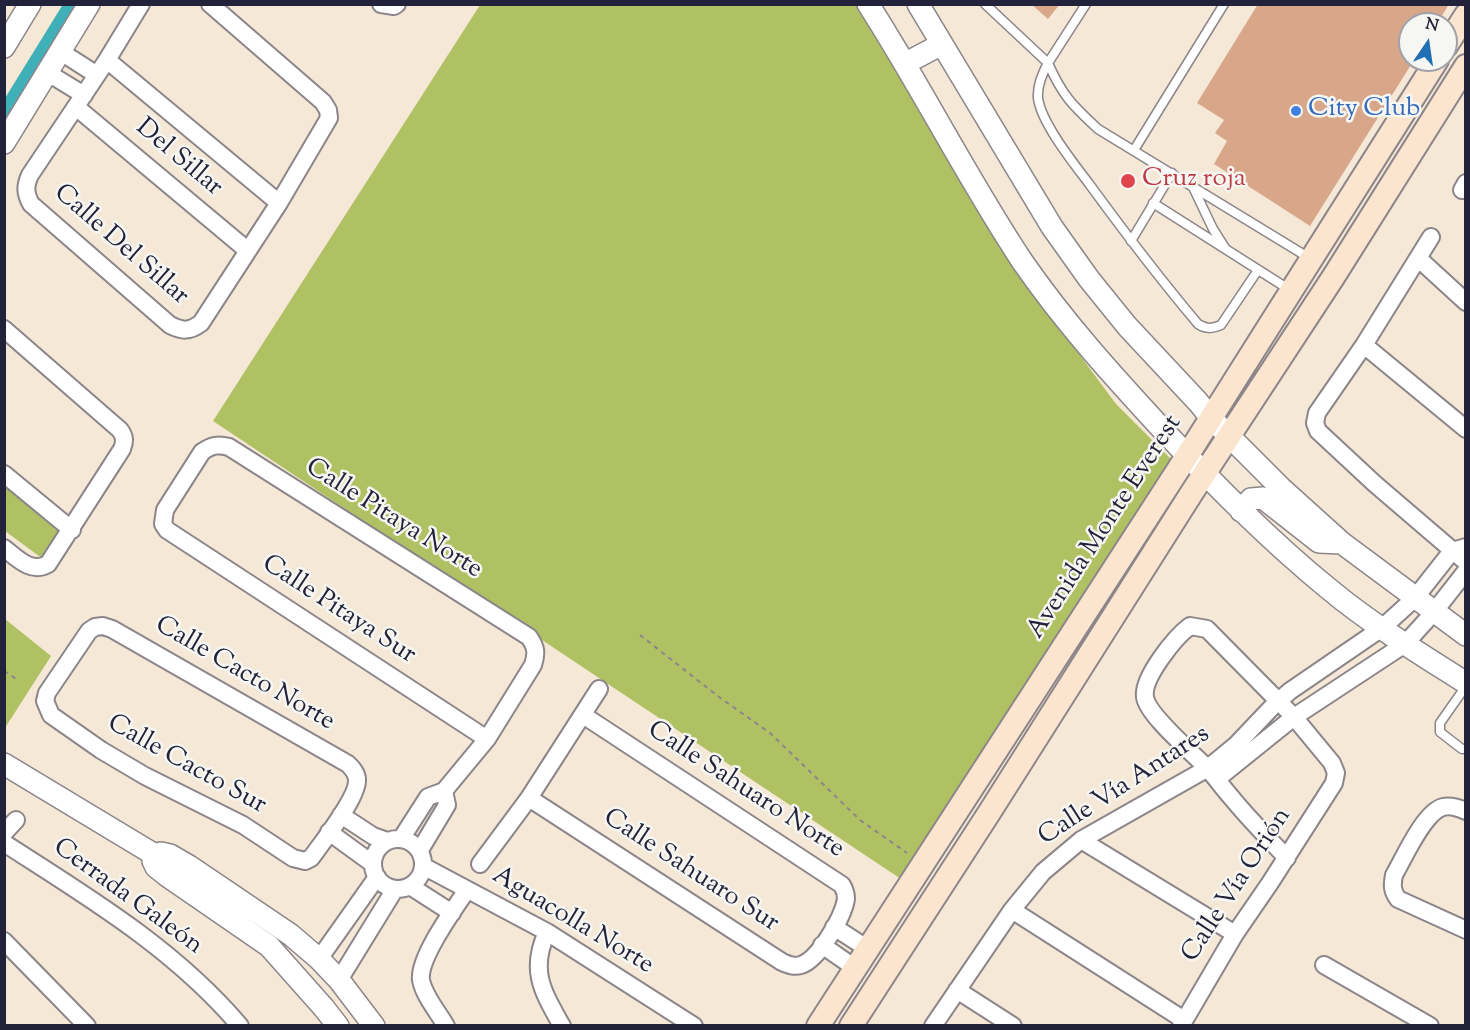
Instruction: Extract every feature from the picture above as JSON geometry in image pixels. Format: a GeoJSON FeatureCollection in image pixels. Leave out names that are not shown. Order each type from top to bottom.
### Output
{"type":"FeatureCollection","features":[{"type":"Feature","properties":{"kind":"main road","name":"Avenida Monte Everest"},"geometry":{"type":"LineString","coordinates":[[851,1026],[1466,66]]}},
{"type":"Feature","properties":{"kind":"main road","name":"Avenida Monte Everest"},"geometry":{"type":"LineString","coordinates":[[818,1026],[1187,456],[1429,72]]}},
{"type":"Feature","properties":{"kind":"main road"},"geometry":{"type":"LineString","coordinates":[[1420,87],[1443,102]]}},
{"type":"Feature","properties":{"kind":"main road"},"geometry":{"type":"LineString","coordinates":[[868,949],[890,964]]}},
{"type":"Feature","properties":{"kind":"street"},"geometry":{"type":"LineString","coordinates":[[8,36],[30,4]]}},
{"type":"Feature","properties":{"kind":"street"},"geometry":{"type":"LineString","coordinates":[[4,143],[88,4]]}},
{"type":"Feature","properties":{"kind":"street","name":"Calle Del Sillar"},"geometry":{"type":"LineString","coordinates":[[141,4],[107,60],[30,175],[26,195],[31,204],[170,325],[180,330],[191,330],[201,324],[279,203],[328,118],[328,110],[322,102],[210,4]]}},
{"type":"Feature","properties":{"kind":"street"},"geometry":{"type":"LineString","coordinates":[[868,4],[906,63],[1009,240],[1060,314],[1102,365],[1241,511],[1330,591],[1466,685]]}},
{"type":"Feature","properties":{"kind":"street"},"geometry":{"type":"LineString","coordinates":[[918,4],[1052,227],[1089,279],[1127,326],[1198,402],[1210,418],[1281,488],[1342,543],[1466,635]]}},
{"type":"Feature","properties":{"kind":"street"},"geometry":{"type":"LineString","coordinates":[[906,63],[942,44]]}},
{"type":"Feature","properties":{"kind":"street"},"geometry":{"type":"LineString","coordinates":[[61,52],[97,75]]}},
{"type":"Feature","properties":{"kind":"street"},"geometry":{"type":"LineString","coordinates":[[107,60],[279,203]]}},
{"type":"Feature","properties":{"kind":"street","name":"Del Sillar"},"geometry":{"type":"LineString","coordinates":[[48,73],[247,250]]}},
{"type":"Feature","properties":{"kind":"street"},"geometry":{"type":"LineString","coordinates":[[1431,237],[1364,345],[1317,413],[1316,423],[1318,431],[1375,484],[1459,549],[1466,562]]}},
{"type":"Feature","properties":{"kind":"street"},"geometry":{"type":"LineString","coordinates":[[1419,259],[1466,302]]}},
{"type":"Feature","properties":{"kind":"street"},"geometry":{"type":"LineString","coordinates":[[4,329],[124,435],[122,449],[48,564],[42,568],[25,565],[4,548]]}},
{"type":"Feature","properties":{"kind":"street"},"geometry":{"type":"LineString","coordinates":[[1364,345],[1466,429]]}},
{"type":"Feature","properties":{"kind":"street","name":"Calle Pitaya Norte"},"geometry":{"type":"LineString","coordinates":[[163,524],[165,510],[202,452],[210,446],[219,444],[229,447],[529,637],[535,645],[536,655],[533,664],[487,739]]}},
{"type":"Feature","properties":{"kind":"street"},"geometry":{"type":"LineString","coordinates":[[4,474],[72,530]]}},
{"type":"Feature","properties":{"kind":"street"},"geometry":{"type":"LineString","coordinates":[[1241,511],[1251,499],[1263,498],[1319,542],[1342,543]]}},
{"type":"Feature","properties":{"kind":"street","name":"Calle Pitaya Sur"},"geometry":{"type":"LineString","coordinates":[[163,524],[171,534],[487,739]]}},
{"type":"Feature","properties":{"kind":"street","name":"Calle Vía Antares"},"geometry":{"type":"LineString","coordinates":[[1213,774],[1236,745],[1278,701],[1382,628],[1415,598],[1459,549]]}},
{"type":"Feature","properties":{"kind":"street","name":"Calle Vía Antares"},"geometry":{"type":"LineString","coordinates":[[933,1026],[1012,910],[1043,872],[1081,840],[1213,774],[1405,644],[1466,571]]}},
{"type":"Feature","properties":{"kind":"street"},"geometry":{"type":"LineString","coordinates":[[1287,858],[1238,806],[1213,774],[1156,716],[1144,699],[1145,689],[1150,677],[1174,640],[1190,626],[1207,629],[1294,717]]}},
{"type":"Feature","properties":{"kind":"street","name":"Calle Cacto Norte"},"geometry":{"type":"LineString","coordinates":[[47,709],[45,701],[47,693],[89,631],[95,627],[112,628],[348,764],[355,772],[357,780],[355,790],[341,815]]}},
{"type":"Feature","properties":{"kind":"street"},"geometry":{"type":"LineString","coordinates":[[480,864],[529,798],[598,689]]}},
{"type":"Feature","properties":{"kind":"street","name":"Calle Cacto Sur"},"geometry":{"type":"LineString","coordinates":[[47,709],[59,722],[145,776],[243,825],[293,858],[305,861],[311,858],[329,832]]}},
{"type":"Feature","properties":{"kind":"street","name":"Calle Sahuaro Norte"},"geometry":{"type":"LineString","coordinates":[[583,714],[842,885],[846,898],[828,936]]}},
{"type":"Feature","properties":{"kind":"street","name":"Calle Vía Orión"},"geometry":{"type":"LineString","coordinates":[[1182,1023],[1235,934],[1287,858],[1334,783],[1336,773],[1332,763],[1294,717]]}},
{"type":"Feature","properties":{"kind":"street"},"geometry":{"type":"LineString","coordinates":[[319,959],[375,870],[376,850],[394,840],[428,797],[444,791],[487,739]]}},
{"type":"Feature","properties":{"kind":"street"},"geometry":{"type":"LineString","coordinates":[[4,764],[155,855],[170,855],[189,866],[291,935],[339,980],[374,1026]]}},
{"type":"Feature","properties":{"kind":"street"},"geometry":{"type":"LineString","coordinates":[[339,980],[402,887],[421,874],[422,858],[447,805],[444,791]]}},
{"type":"Feature","properties":{"kind":"street","name":"Calle Sahuaro Sur"},"geometry":{"type":"LineString","coordinates":[[529,798],[782,962],[798,966],[804,963],[828,936]]}},
{"type":"Feature","properties":{"kind":"street"},"geometry":{"type":"LineString","coordinates":[[1466,811],[1444,807],[1434,811],[1394,875],[1392,892],[1398,899],[1466,930]]}},
{"type":"Feature","properties":{"kind":"street"},"geometry":{"type":"LineString","coordinates":[[422,858],[409,840],[373,836],[341,815],[329,832],[375,870],[388,887],[402,887],[452,913]]}},
{"type":"Feature","properties":{"kind":"street"},"geometry":{"type":"LineString","coordinates":[[4,833],[16,820]]}},
{"type":"Feature","properties":{"kind":"street"},"geometry":{"type":"LineString","coordinates":[[1081,840],[1235,934]]}},
{"type":"Feature","properties":{"kind":"street","name":"Cerrada Galeón"},"geometry":{"type":"LineString","coordinates":[[4,843],[107,909],[159,948],[196,980],[240,1026]]}},
{"type":"Feature","properties":{"kind":"street"},"geometry":{"type":"LineString","coordinates":[[155,855],[153,861],[156,867],[268,946],[338,1026]]}},
{"type":"Feature","properties":{"kind":"street","name":"Aguacolla Norte"},"geometry":{"type":"LineString","coordinates":[[422,858],[467,890],[547,932],[694,1026]]}},
{"type":"Feature","properties":{"kind":"street"},"geometry":{"type":"LineString","coordinates":[[446,1026],[422,982],[421,970],[425,957],[467,890]]}},
{"type":"Feature","properties":{"kind":"street"},"geometry":{"type":"LineString","coordinates":[[1012,910],[1182,1023]]}},
{"type":"Feature","properties":{"kind":"street"},"geometry":{"type":"LineString","coordinates":[[547,932],[539,952],[538,977],[562,1026]]}},
{"type":"Feature","properties":{"kind":"street"},"geometry":{"type":"LineString","coordinates":[[828,936],[868,949]]}},
{"type":"Feature","properties":{"kind":"street"},"geometry":{"type":"LineString","coordinates":[[828,936],[855,968]]}},
{"type":"Feature","properties":{"kind":"street"},"geometry":{"type":"LineString","coordinates":[[4,941],[87,1026]]}},
{"type":"Feature","properties":{"kind":"street"},"geometry":{"type":"LineString","coordinates":[[1324,965],[1430,1026]]}},
{"type":"Feature","properties":{"kind":"street"},"geometry":{"type":"LineString","coordinates":[[957,990],[1013,1026]]}},
{"type":"Feature","properties":{"kind":"lane"},"geometry":{"type":"LineString","coordinates":[[985,4],[1048,63],[1057,84],[1070,104],[1098,129],[1311,259]]}},
{"type":"Feature","properties":{"kind":"lane"},"geometry":{"type":"LineString","coordinates":[[1086,4],[1048,63],[1038,87],[1041,109],[1074,164],[1131,241],[1198,324],[1212,329],[1221,325],[1258,270]]}},
{"type":"Feature","properties":{"kind":"lane"},"geometry":{"type":"LineString","coordinates":[[1134,150],[1224,4]]}},
{"type":"Feature","properties":{"kind":"lane"},"geometry":{"type":"LineString","coordinates":[[1131,241],[1172,173]]}},
{"type":"Feature","properties":{"kind":"lane"},"geometry":{"type":"LineString","coordinates":[[1192,185],[1213,229],[1227,251]]}},
{"type":"Feature","properties":{"kind":"lane"},"geometry":{"type":"LineString","coordinates":[[1153,203],[1291,290]]}},
{"type":"Feature","properties":{"kind":"lane"},"geometry":{"type":"LineString","coordinates":[[1466,685],[1440,723],[1439,729],[1462,749],[1466,749]]}},
{"type":"Feature","properties":{"kind":"path"},"geometry":{"type":"LineString","coordinates":[[640,635],[719,697],[770,733],[860,820],[923,866]]}},
{"type":"Feature","properties":{"kind":"path"},"geometry":{"type":"LineString","coordinates":[[4,671],[18,680]]}},
{"type":"Feature","properties":{"kind":"green space"},"geometry":{"type":"Polygon","coordinates":[[[858,4],[1039,300],[1116,404],[1175,463],[907,883],[213,421],[480,5],[858,4]]]}},
{"type":"Feature","properties":{"kind":"green space"},"geometry":{"type":"Polygon","coordinates":[[[5,482],[60,530],[64,539],[43,559],[5,531],[5,482]]]}},
{"type":"Feature","properties":{"kind":"green space"},"geometry":{"type":"Polygon","coordinates":[[[5,619],[51,656],[5,728],[5,619]]]}},
{"type":"Feature","properties":{"kind":"building"},"geometry":{"type":"Polygon","coordinates":[[[1031,4],[1060,4],[1048,19],[1031,4]]]}},
{"type":"Feature","properties":{"kind":"building","name":"City Club"},"geometry":{"type":"Polygon","coordinates":[[[1258,4],[1449,4],[1444,12],[1398,12],[1398,72],[1406,72],[1310,226],[1214,164],[1227,141],[1215,133],[1224,120],[1197,103],[1258,4]]]}},
{"type":"Feature","properties":{"kind":"waterway"},"geometry":{"type":"LineString","coordinates":[[4,114],[72,4]]}},
{"type":"Feature","properties":{"kind":"place","name":"City Club"},"geometry":{"type":"Point","coordinates":[1296,111]}},
{"type":"Feature","properties":{"kind":"place","name":"Cruz roja"},"geometry":{"type":"Point","coordinates":[1128,181]}}]}
